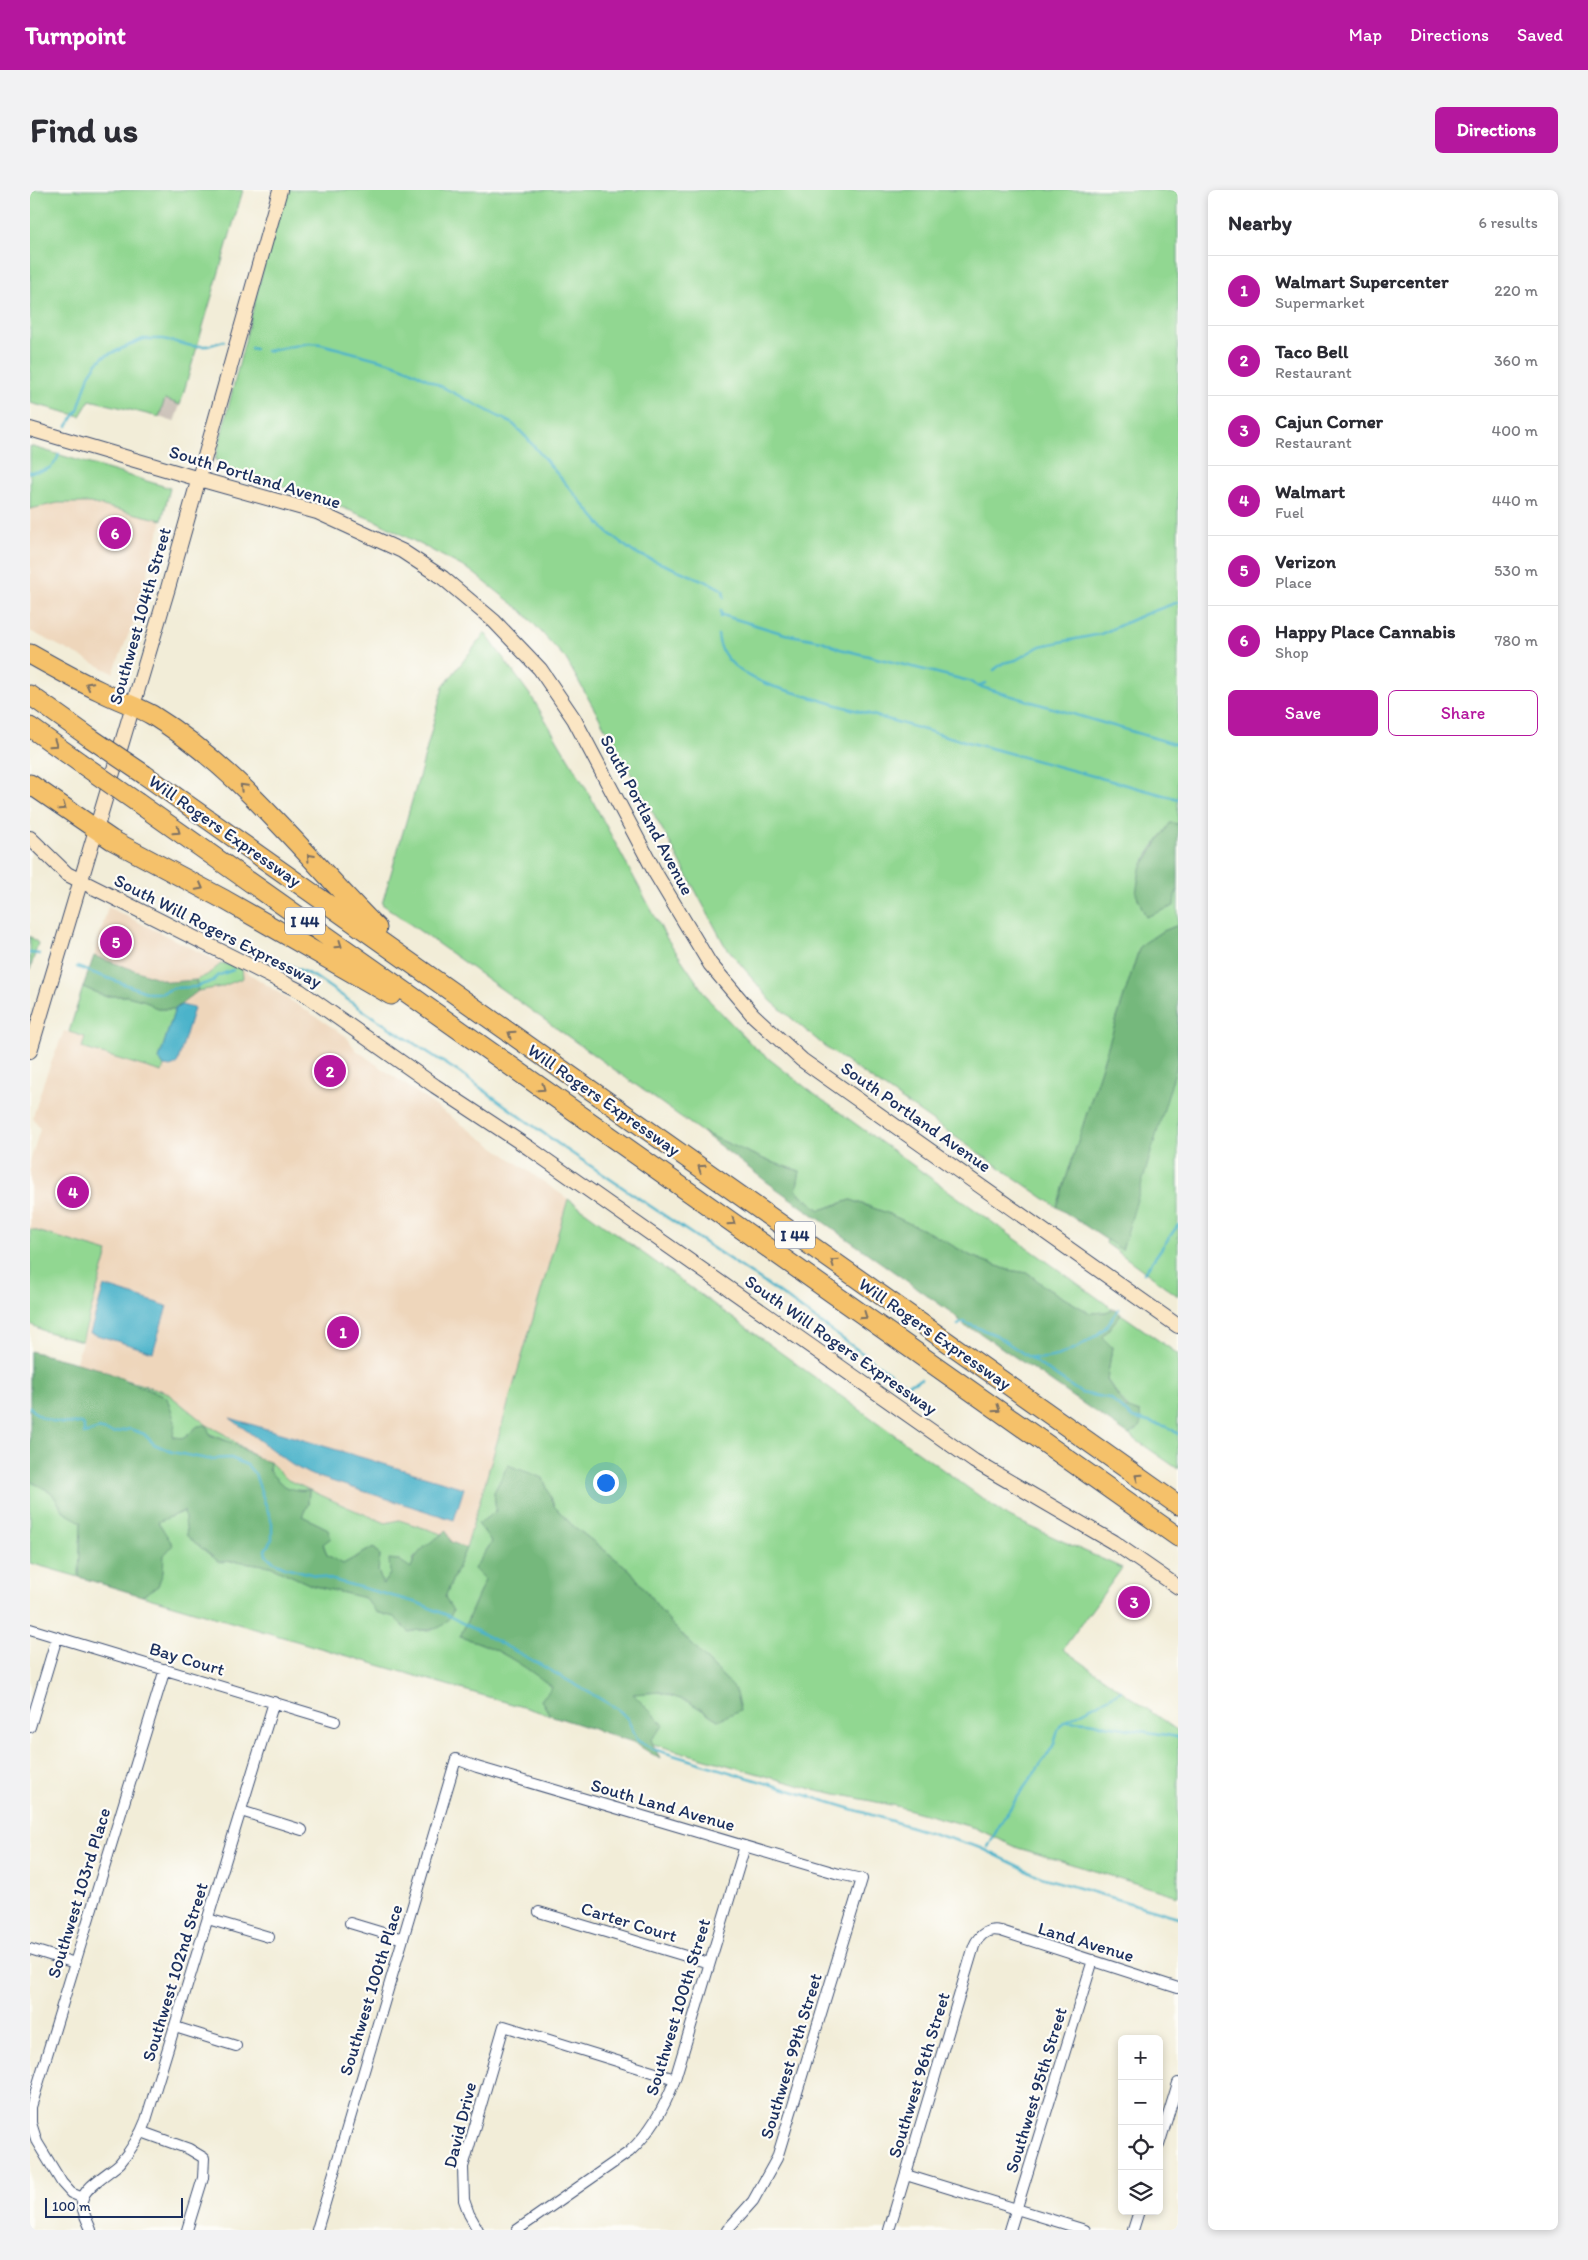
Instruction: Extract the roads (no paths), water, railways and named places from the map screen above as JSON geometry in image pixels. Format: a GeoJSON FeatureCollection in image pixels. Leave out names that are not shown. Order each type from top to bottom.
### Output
{"type":"FeatureCollection","features":[{"type":"Feature","properties":{"kind":"highway"},"geometry":{"type":"LineString","coordinates":[[30,654],[99,691],[151,715],[201,751],[234,779],[413,965]]}},
{"type":"Feature","properties":{"kind":"highway","name":"Will Rogers Expressway"},"geometry":{"type":"LineString","coordinates":[[30,695],[1178,1505]]}},
{"type":"Feature","properties":{"kind":"highway","name":"Will Rogers Expressway"},"geometry":{"type":"LineString","coordinates":[[30,727],[1178,1537]]}},
{"type":"Feature","properties":{"kind":"highway"},"geometry":{"type":"LineString","coordinates":[[30,784],[112,840],[225,900],[473,1040]]}},
{"type":"Feature","properties":{"kind":"main road","name":"Southwest 104th Street"},"geometry":{"type":"LineString","coordinates":[[30,1051],[199,480],[280,190]]}},
{"type":"Feature","properties":{"kind":"main road","name":"South Portland Avenue"},"geometry":{"type":"LineString","coordinates":[[30,430],[199,480],[317,512],[402,551],[444,578],[494,621],[540,669],[574,719],[656,874],[710,964],[753,1016],[802,1060],[1178,1326]]}},
{"type":"Feature","properties":{"kind":"main road","name":"South Will Rogers Expressway"},"geometry":{"type":"LineString","coordinates":[[30,838],[67,874],[300,992],[974,1461],[1113,1542],[1178,1587]]}},
{"type":"Feature","properties":{"kind":"street","name":"Bay Court"},"geometry":{"type":"LineString","coordinates":[[30,1629],[335,1721]]}},
{"type":"Feature","properties":{"kind":"street"},"geometry":{"type":"LineString","coordinates":[[30,1727],[57,1637]]}},
{"type":"Feature","properties":{"kind":"street","name":"Southwest 103rd Place"},"geometry":{"type":"LineString","coordinates":[[83,2198],[71,2193],[57,2176],[34,2136],[30,2114],[33,2097],[165,1670]]}},
{"type":"Feature","properties":{"kind":"street","name":"Southwest 102nd Street"},"geometry":{"type":"LineString","coordinates":[[83,2198],[87,2191],[119,2164],[142,2132],[274,1702]]}},
{"type":"Feature","properties":{"kind":"street","name":"South Land Avenue"},"geometry":{"type":"LineString","coordinates":[[456,1759],[477,1767],[744,1846],[862,1879]]}},
{"type":"Feature","properties":{"kind":"street","name":"Southwest 100th Place"},"geometry":{"type":"LineString","coordinates":[[317,2230],[456,1759]]}},
{"type":"Feature","properties":{"kind":"street"},"geometry":{"type":"LineString","coordinates":[[241,1811],[302,1830]]}},
{"type":"Feature","properties":{"kind":"street","name":"Southwest 100th Street"},"geometry":{"type":"LineString","coordinates":[[517,2230],[620,2159],[638,2144],[661,2113],[675,2079],[744,1846]]}},
{"type":"Feature","properties":{"kind":"street","name":"Southwest 99th Street"},"geometry":{"type":"LineString","coordinates":[[727,2230],[754,2201],[777,2158],[862,1879]]}},
{"type":"Feature","properties":{"kind":"street","name":"Carter Court"},"geometry":{"type":"LineString","coordinates":[[539,1912],[709,1963]]}},
{"type":"Feature","properties":{"kind":"street"},"geometry":{"type":"LineString","coordinates":[[208,1919],[269,1938]]}},
{"type":"Feature","properties":{"kind":"street"},"geometry":{"type":"LineString","coordinates":[[350,1923],[403,1938]]}},
{"type":"Feature","properties":{"kind":"street","name":"Land Avenue"},"geometry":{"type":"LineString","coordinates":[[985,1933],[998,1930],[1178,1988]]}},
{"type":"Feature","properties":{"kind":"street","name":"Southwest 96th Street"},"geometry":{"type":"LineString","coordinates":[[889,2230],[974,1946],[985,1933]]}},
{"type":"Feature","properties":{"kind":"street"},"geometry":{"type":"LineString","coordinates":[[30,1949],[75,1963]]}},
{"type":"Feature","properties":{"kind":"street","name":"Southwest 95th Street"},"geometry":{"type":"LineString","coordinates":[[1010,2230],[1093,1960]]}},
{"type":"Feature","properties":{"kind":"street","name":"David Drive"},"geometry":{"type":"LineString","coordinates":[[478,2230],[464,2200],[463,2167],[504,2026],[675,2079]]}},
{"type":"Feature","properties":{"kind":"street"},"geometry":{"type":"LineString","coordinates":[[175,2027],[236,2046]]}},
{"type":"Feature","properties":{"kind":"street"},"geometry":{"type":"LineString","coordinates":[[1163,2132],[1178,2083]]}},
{"type":"Feature","properties":{"kind":"street"},"geometry":{"type":"LineString","coordinates":[[142,2132],[189,2149],[204,2158],[203,2178],[187,2230]]}},
{"type":"Feature","properties":{"kind":"street"},"geometry":{"type":"LineString","coordinates":[[906,2175],[1085,2230]]}},
{"type":"Feature","properties":{"kind":"street"},"geometry":{"type":"LineString","coordinates":[[83,2198],[84,2212],[91,2230]]}},
{"type":"Feature","properties":{"kind":"street"},"geometry":{"type":"LineString","coordinates":[[1133,2230],[1138,2215]]}},
{"type":"Feature","properties":{"kind":"water"},"geometry":{"type":"Polygon","coordinates":[[[181,1005],[194,1008],[177,1064],[171,1067],[164,1066],[159,1059],[175,1009],[181,1005]]]}},
{"type":"Feature","properties":{"kind":"water"},"geometry":{"type":"Polygon","coordinates":[[[104,1286],[167,1306],[153,1352],[90,1333],[104,1286]]]}},
{"type":"Feature","properties":{"kind":"water"},"geometry":{"type":"Polygon","coordinates":[[[230,1418],[464,1488],[454,1520],[309,1474],[292,1465],[230,1418]]]}},
{"type":"Feature","properties":{"kind":"waterway"},"geometry":{"type":"LineString","coordinates":[[67,426],[78,410],[89,375],[103,357],[143,339],[163,339],[192,346],[207,346],[224,341]]}},
{"type":"Feature","properties":{"kind":"waterway"},"geometry":{"type":"LineString","coordinates":[[266,351],[309,343],[321,344],[392,363],[408,369],[513,424],[606,531],[633,552],[723,590],[724,597]]}},
{"type":"Feature","properties":{"kind":"waterway"},"geometry":{"type":"LineString","coordinates":[[251,348],[255,349]]}},
{"type":"Feature","properties":{"kind":"waterway"},"geometry":{"type":"LineString","coordinates":[[30,472],[48,469],[59,454]]}},
{"type":"Feature","properties":{"kind":"waterway"},"geometry":{"type":"LineString","coordinates":[[994,670],[1003,663],[1016,660],[1040,646],[1101,634],[1178,602]]}},
{"type":"Feature","properties":{"kind":"waterway"},"geometry":{"type":"LineString","coordinates":[[721,610],[721,617]]}},
{"type":"Feature","properties":{"kind":"waterway"},"geometry":{"type":"LineString","coordinates":[[721,612],[722,615],[785,634],[822,641],[840,649],[969,681],[977,686],[986,683]]}},
{"type":"Feature","properties":{"kind":"waterway"},"geometry":{"type":"LineString","coordinates":[[718,635],[724,654],[738,669],[756,680],[775,687],[942,735],[1178,799]]}},
{"type":"Feature","properties":{"kind":"waterway"},"geometry":{"type":"LineString","coordinates":[[978,686],[1178,745]]}},
{"type":"Feature","properties":{"kind":"waterway"},"geometry":{"type":"LineString","coordinates":[[30,953],[39,954]]}},
{"type":"Feature","properties":{"kind":"waterway"},"geometry":{"type":"LineString","coordinates":[[268,955],[315,977],[460,1073],[564,1148],[778,1292],[906,1385],[921,1379]]}},
{"type":"Feature","properties":{"kind":"waterway"},"geometry":{"type":"LineString","coordinates":[[77,967],[149,993],[162,993],[174,988],[195,987],[213,981],[217,976],[233,970]]}},
{"type":"Feature","properties":{"kind":"waterway"},"geometry":{"type":"LineString","coordinates":[[1144,1273],[1178,1225]]}},
{"type":"Feature","properties":{"kind":"waterway"},"geometry":{"type":"LineString","coordinates":[[1029,1357],[1048,1358],[1080,1346],[1105,1328],[1119,1309]]}},
{"type":"Feature","properties":{"kind":"waterway"},"geometry":{"type":"LineString","coordinates":[[958,1325],[963,1322],[996,1335],[1081,1393],[1109,1398],[1133,1418],[1168,1427],[1178,1434]]}},
{"type":"Feature","properties":{"kind":"waterway"},"geometry":{"type":"LineString","coordinates":[[30,1407],[46,1419],[67,1423],[81,1423],[84,1426],[84,1434],[99,1429],[113,1433],[130,1429],[144,1434],[154,1444],[172,1452],[207,1459],[231,1458],[247,1465],[255,1474],[272,1523],[272,1539],[265,1550],[266,1555],[274,1562],[285,1567],[418,1603],[449,1616],[618,1709],[627,1718],[638,1741],[653,1749],[981,1848],[1041,1877],[1178,1917]]}},
{"type":"Feature","properties":{"kind":"waterway"},"geometry":{"type":"LineString","coordinates":[[1065,1721],[1121,1691]]}},
{"type":"Feature","properties":{"kind":"waterway"},"geometry":{"type":"LineString","coordinates":[[988,1847],[1010,1809],[1052,1748],[1058,1730],[1065,1721],[1088,1722],[1178,1737]]}},
{"type":"Feature","properties":{"kind":"place","name":"Happy Place Cannabis"},"geometry":{"type":"Point","coordinates":[115,533]}},
{"type":"Feature","properties":{"kind":"place","name":"Verizon"},"geometry":{"type":"Point","coordinates":[116,942]}},
{"type":"Feature","properties":{"kind":"place","name":"Taco Bell"},"geometry":{"type":"Point","coordinates":[330,1071]}},
{"type":"Feature","properties":{"kind":"place","name":"Walmart"},"geometry":{"type":"Point","coordinates":[73,1192]}},
{"type":"Feature","properties":{"kind":"place","name":"Walmart Supercenter"},"geometry":{"type":"Point","coordinates":[343,1332]}},
{"type":"Feature","properties":{"kind":"place","name":"Cajun Corner"},"geometry":{"type":"Point","coordinates":[1134,1602]}}]}
